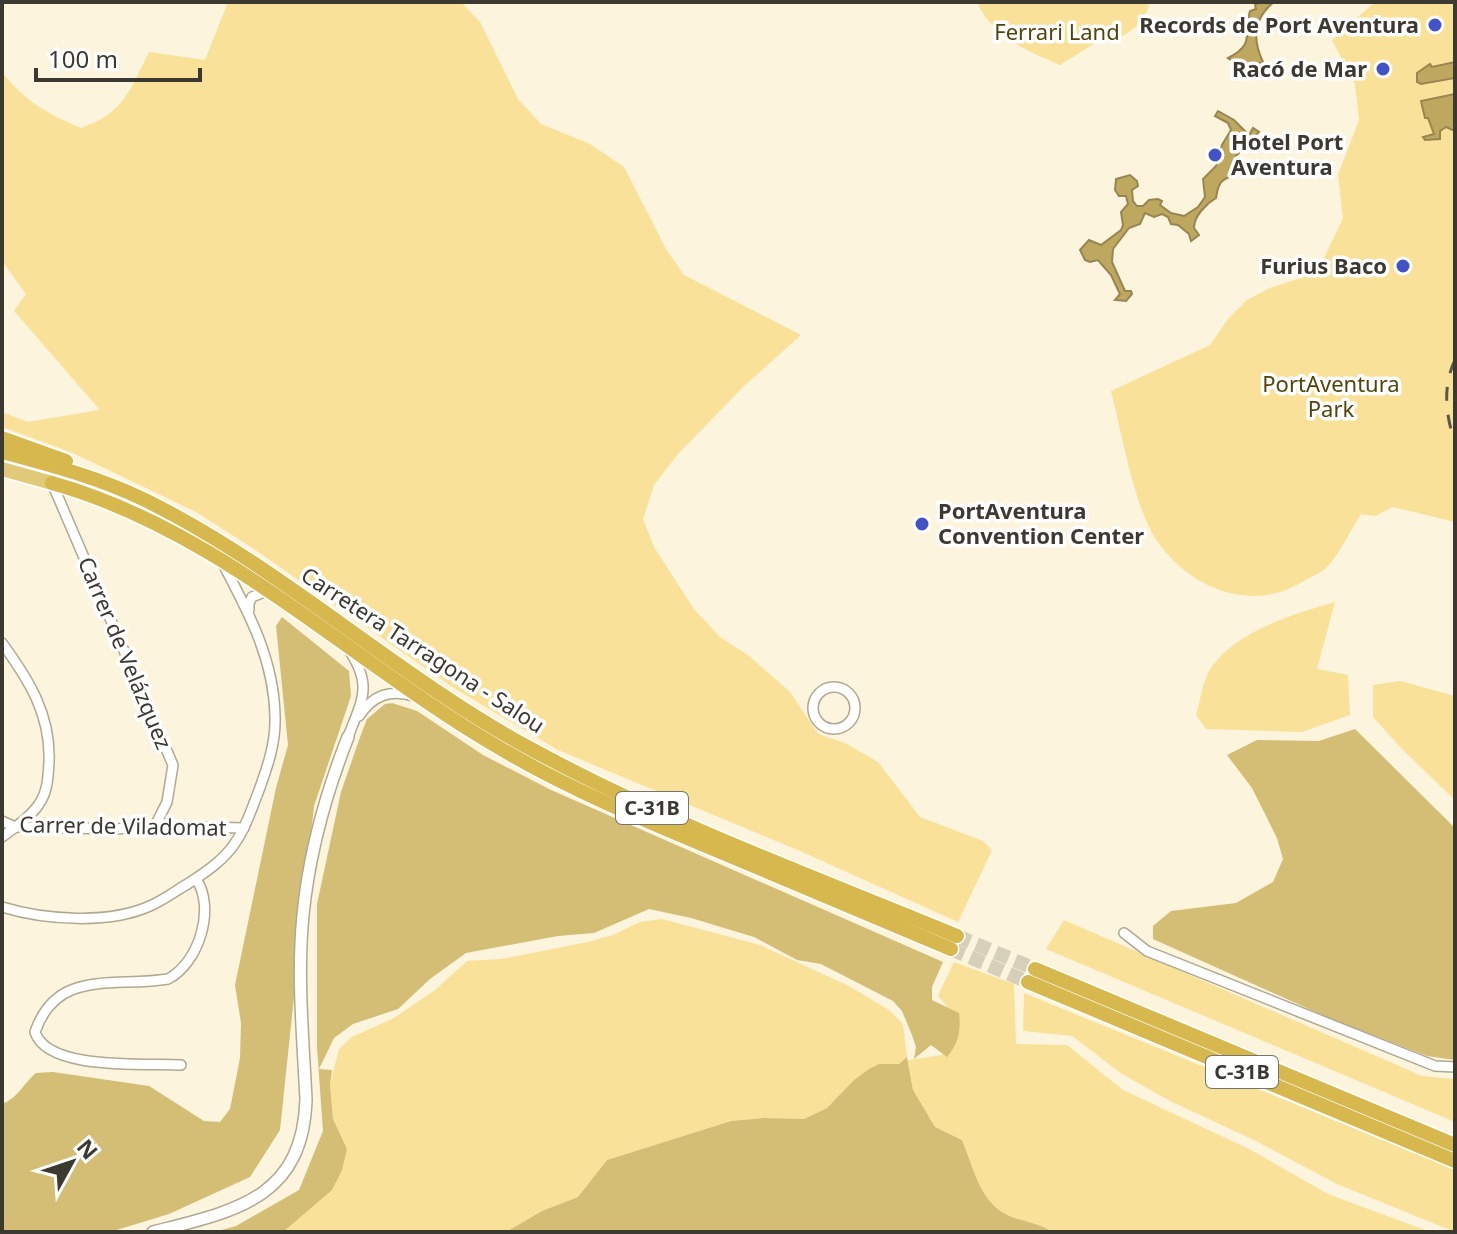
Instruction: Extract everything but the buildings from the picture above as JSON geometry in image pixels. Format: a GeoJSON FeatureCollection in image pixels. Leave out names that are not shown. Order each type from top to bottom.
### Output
{"type":"FeatureCollection","features":[{"type":"Feature","properties":{"kind":"highway"},"geometry":{"type":"LineString","coordinates":[[2,438],[113,479],[144,500]]}},
{"type":"Feature","properties":{"kind":"highway","name":"Carretera Tarragona - Salou"},"geometry":{"type":"LineString","coordinates":[[2,452],[98,480],[144,500],[247,559],[424,682],[530,749],[648,807],[954,943],[641,819],[539,770],[417,696],[220,559],[157,523],[112,503],[52,483]]}},
{"type":"Feature","properties":{"kind":"highway","name":"C-31B"},"geometry":{"type":"LineString","coordinates":[[1455,1145],[1032,976],[1455,1161]]}},
{"type":"Feature","properties":{"kind":"main road","name":"Carretera Tarragona - Salou"},"geometry":{"type":"LineString","coordinates":[[2,469],[52,483]]}},
{"type":"Feature","properties":{"kind":"street","name":"Carrer de Velázquez"},"geometry":{"type":"LineString","coordinates":[[52,483],[173,765],[167,802],[155,826]]}},
{"type":"Feature","properties":{"kind":"street"},"geometry":{"type":"LineString","coordinates":[[2,907],[32,916],[71,918],[109,915],[152,905],[196,879],[227,855],[244,828],[273,749],[275,719],[270,674],[250,614],[220,559]]}},
{"type":"Feature","properties":{"kind":"street"},"geometry":{"type":"LineString","coordinates":[[250,614],[252,597],[267,591]]}},
{"type":"Feature","properties":{"kind":"street"},"geometry":{"type":"LineString","coordinates":[[2,643],[29,681],[44,713],[50,751],[48,784],[39,806],[2,837]]}},
{"type":"Feature","properties":{"kind":"street"},"geometry":{"type":"LineString","coordinates":[[153,1232],[218,1216],[243,1206],[280,1177],[293,1159],[301,1140],[306,1099],[301,961],[303,915],[317,836],[364,686],[363,675],[347,647]]}},
{"type":"Feature","properties":{"kind":"street"},"geometry":{"type":"LineString","coordinates":[[830,687],[846,690],[855,702],[852,721],[838,729],[817,722],[813,713],[817,695],[830,687]]}},
{"type":"Feature","properties":{"kind":"street"},"geometry":{"type":"LineString","coordinates":[[348,737],[365,708],[379,696],[396,693],[417,696]]}},
{"type":"Feature","properties":{"kind":"street","name":"Carrer de Viladomat"},"geometry":{"type":"LineString","coordinates":[[2,821],[15,827],[244,828]]}},
{"type":"Feature","properties":{"kind":"street"},"geometry":{"type":"LineString","coordinates":[[181,1065],[87,1062],[69,1058],[45,1048],[35,1032],[49,1003],[64,992],[84,985],[168,979],[180,973],[194,955],[201,928],[202,888],[196,879]]}},
{"type":"Feature","properties":{"kind":"street"},"geometry":{"type":"LineString","coordinates":[[1124,933],[1147,951],[1435,1066],[1455,1067]]}},
{"type":"Feature","properties":{"kind":"green space"},"geometry":{"type":"Polygon","coordinates":[[[228,2],[461,2],[480,22],[518,99],[541,124],[590,144],[624,167],[666,249],[684,275],[801,335],[742,388],[678,454],[654,485],[643,519],[654,547],[694,609],[720,637],[748,655],[790,692],[818,734],[845,743],[878,762],[920,817],[983,841],[992,850],[958,922],[800,851],[558,750],[454,688],[196,512],[73,453],[2,427],[2,412],[28,422],[100,410],[14,311],[26,294],[2,261],[2,72],[37,106],[81,128],[107,115],[124,99],[149,52],[205,60],[228,2]]]}},
{"type":"Feature","properties":{"kind":"green space","name":"Ferrari Land"},"geometry":{"type":"Polygon","coordinates":[[[977,2],[1150,2],[1140,23],[1129,32],[1108,43],[1103,38],[1060,65],[1023,48],[1001,33],[983,14],[977,2]]]}},
{"type":"Feature","properties":{"kind":"green space","name":"PortAventura Park"},"geometry":{"type":"Polygon","coordinates":[[[1375,2],[1455,2],[1455,522],[1393,507],[1375,516],[1361,514],[1333,560],[1316,575],[1282,591],[1262,596],[1241,595],[1202,582],[1184,570],[1155,538],[1134,487],[1111,391],[1210,345],[1228,319],[1247,300],[1319,269],[1343,218],[1338,175],[1359,120],[1355,84],[1332,40],[1375,2]]]}},
{"type":"Feature","properties":{"kind":"green space"},"geometry":{"type":"Polygon","coordinates":[[[1335,602],[1317,669],[1348,675],[1350,715],[1302,732],[1206,729],[1196,715],[1206,678],[1218,659],[1231,647],[1264,627],[1335,602]]]}},
{"type":"Feature","properties":{"kind":"green space"},"geometry":{"type":"Polygon","coordinates":[[[1400,681],[1455,696],[1455,800],[1373,717],[1373,685],[1400,681]]]}},
{"type":"Feature","properties":{"kind":"green space"},"geometry":{"type":"Polygon","coordinates":[[[662,919],[760,945],[849,986],[889,1010],[903,1024],[907,1057],[899,1064],[879,1064],[853,1081],[827,1108],[804,1119],[731,1121],[607,1160],[578,1197],[542,1211],[506,1232],[283,1232],[299,1217],[347,1149],[333,1119],[330,1085],[339,1049],[352,1037],[394,1018],[435,990],[467,961],[501,959],[588,942],[613,935],[640,922],[662,919]]]}},
{"type":"Feature","properties":{"kind":"green space"},"geometry":{"type":"Polygon","coordinates":[[[1064,920],[1422,1076],[1455,1079],[1455,1122],[1046,949],[1064,920]]]}},
{"type":"Feature","properties":{"kind":"green space"},"geometry":{"type":"Polygon","coordinates":[[[954,962],[1014,984],[1016,1044],[1067,1045],[1123,1090],[1249,1149],[1328,1194],[1430,1232],[1053,1232],[1001,1211],[985,1195],[962,1140],[935,1127],[913,1090],[908,1060],[942,1055],[957,1018],[938,996],[954,962]]]}},
{"type":"Feature","properties":{"kind":"green space"},"geometry":{"type":"Polygon","coordinates":[[[1024,993],[1455,1170],[1455,1232],[1337,1184],[1254,1140],[1170,1101],[1122,1074],[1072,1036],[1023,1031],[1024,993]]]}},
{"type":"Feature","properties":{"kind":"shaded area"},"geometry":{"type":"Polygon","coordinates":[[[1274,2],[1262,15],[1257,29],[1257,45],[1263,62],[1251,67],[1240,61],[1237,64],[1228,58],[1245,43],[1250,11],[1256,9],[1255,5],[1274,2]]]}},
{"type":"Feature","properties":{"kind":"shaded area"},"geometry":{"type":"Polygon","coordinates":[[[1455,62],[1455,78],[1421,84],[1417,82],[1417,73],[1430,64],[1432,67],[1455,62]]]}},
{"type":"Feature","properties":{"kind":"shaded area"},"geometry":{"type":"Polygon","coordinates":[[[1455,94],[1455,131],[1446,127],[1440,131],[1440,139],[1425,140],[1423,137],[1434,134],[1428,118],[1425,118],[1421,101],[1455,94]]]}},
{"type":"Feature","properties":{"kind":"shaded area"},"geometry":{"type":"Polygon","coordinates":[[[1218,111],[1234,120],[1249,135],[1253,128],[1259,132],[1235,157],[1235,176],[1223,180],[1216,198],[1198,215],[1194,228],[1199,235],[1191,241],[1189,234],[1178,225],[1171,224],[1168,217],[1162,214],[1154,217],[1145,213],[1140,224],[1129,228],[1113,249],[1112,262],[1125,291],[1132,294],[1126,301],[1115,300],[1120,294],[1111,275],[1098,260],[1085,260],[1080,250],[1089,240],[1101,245],[1121,230],[1121,212],[1128,204],[1126,196],[1119,196],[1115,190],[1116,179],[1130,175],[1137,181],[1138,186],[1132,190],[1137,206],[1158,199],[1162,201],[1160,205],[1171,213],[1184,216],[1198,207],[1205,197],[1203,179],[1216,166],[1222,145],[1231,130],[1228,123],[1215,116],[1218,111]]]}},
{"type":"Feature","properties":{"kind":"shaded area"},"geometry":{"type":"Polygon","coordinates":[[[282,617],[349,671],[351,696],[314,806],[280,1130],[250,1177],[169,1214],[110,1232],[2,1232],[2,1104],[36,1073],[53,1072],[149,1086],[204,1121],[220,1122],[230,1109],[240,1058],[241,1023],[235,985],[276,788],[288,745],[276,626],[282,617]]]}},
{"type":"Feature","properties":{"kind":"shaded area"},"geometry":{"type":"Polygon","coordinates":[[[392,703],[417,711],[483,755],[551,790],[943,962],[932,987],[932,1000],[959,1013],[958,1036],[951,1052],[947,1057],[931,1045],[914,1059],[916,1047],[912,1035],[902,1011],[893,1001],[821,964],[797,960],[754,937],[649,909],[594,933],[558,936],[466,953],[430,979],[398,1009],[353,1024],[334,1038],[319,1069],[332,1070],[333,1119],[347,1149],[342,1170],[332,1190],[283,1232],[214,1232],[236,1226],[299,1190],[323,1131],[317,1047],[317,904],[341,792],[359,740],[367,719],[385,704],[392,703]]]}},
{"type":"Feature","properties":{"kind":"shaded area"},"geometry":{"type":"Polygon","coordinates":[[[1355,729],[1455,828],[1455,1060],[1427,1056],[1329,1018],[1153,939],[1153,926],[1171,911],[1236,903],[1273,882],[1283,859],[1277,838],[1252,788],[1227,755],[1257,740],[1319,741],[1355,729]]]}},
{"type":"Feature","properties":{"kind":"shaded area"},"geometry":{"type":"Polygon","coordinates":[[[907,1057],[913,1090],[935,1127],[962,1140],[980,1185],[992,1204],[1012,1217],[1053,1232],[506,1232],[542,1211],[578,1197],[607,1160],[731,1121],[804,1119],[827,1108],[869,1069],[879,1064],[899,1064],[907,1057]]]}},
{"type":"Feature","properties":{"kind":"tunnel"},"geometry":{"type":"LineString","coordinates":[[957,936],[1035,969]]}},
{"type":"Feature","properties":{"kind":"tunnel"},"geometry":{"type":"LineString","coordinates":[[951,949],[1028,982]]}},
{"type":"Feature","properties":{"kind":"railway"},"geometry":{"type":"LineString","coordinates":[[1455,360],[1448,381],[1447,402],[1455,443]]}},
{"type":"Feature","properties":{"kind":"place","name":"Records de Port Aventura"},"geometry":{"type":"Point","coordinates":[1435,25]}},
{"type":"Feature","properties":{"kind":"place","name":"Racó de Mar"},"geometry":{"type":"Point","coordinates":[1383,69]}},
{"type":"Feature","properties":{"kind":"place","name":"Hotel Port Aventura"},"geometry":{"type":"Point","coordinates":[1215,155]}},
{"type":"Feature","properties":{"kind":"place","name":"Furius Baco"},"geometry":{"type":"Point","coordinates":[1403,266]}},
{"type":"Feature","properties":{"kind":"place","name":"PortAventura Convention Center"},"geometry":{"type":"Point","coordinates":[922,524]}}]}
